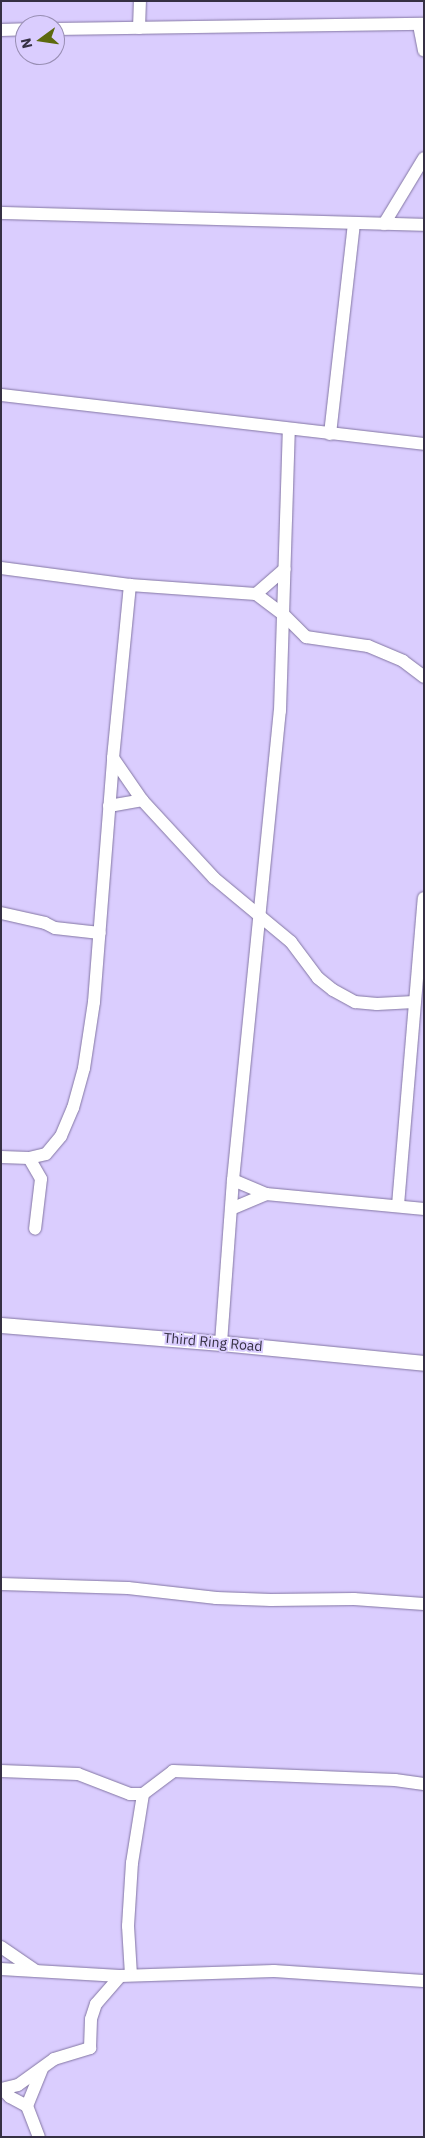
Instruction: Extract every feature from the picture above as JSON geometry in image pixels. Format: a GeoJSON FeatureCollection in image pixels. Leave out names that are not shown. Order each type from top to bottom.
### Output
{"type":"FeatureCollection","features":[{"type":"Feature","properties":{"kind":"street"},"geometry":{"type":"LineString","coordinates":[[139,28],[140,1]]}},
{"type":"Feature","properties":{"kind":"street"},"geometry":{"type":"LineString","coordinates":[[65,29],[421,25],[424,51]]}},
{"type":"Feature","properties":{"kind":"street"},"geometry":{"type":"LineString","coordinates":[[1,30],[15,29]]}},
{"type":"Feature","properties":{"kind":"street"},"geometry":{"type":"LineString","coordinates":[[384,224],[424,158]]}},
{"type":"Feature","properties":{"kind":"street"},"geometry":{"type":"LineString","coordinates":[[1,213],[424,225]]}},
{"type":"Feature","properties":{"kind":"street"},"geometry":{"type":"LineString","coordinates":[[330,434],[354,223]]}},
{"type":"Feature","properties":{"kind":"street"},"geometry":{"type":"LineString","coordinates":[[1,395],[290,430],[424,444]]}},
{"type":"Feature","properties":{"kind":"street"},"geometry":{"type":"LineString","coordinates":[[221,1343],[233,1180],[280,711],[290,430]]}},
{"type":"Feature","properties":{"kind":"street"},"geometry":{"type":"LineString","coordinates":[[1,568],[130,585],[256,594],[283,614],[306,637],[368,646],[403,661],[424,677]]}},
{"type":"Feature","properties":{"kind":"street"},"geometry":{"type":"LineString","coordinates":[[256,594],[285,569]]}},
{"type":"Feature","properties":{"kind":"street"},"geometry":{"type":"LineString","coordinates":[[1,1157],[29,1158],[46,1154],[61,1136],[73,1108],[84,1068],[94,1002],[113,758],[130,585]]}},
{"type":"Feature","properties":{"kind":"street"},"geometry":{"type":"LineString","coordinates":[[113,758],[142,800],[214,878],[258,916],[272,924],[291,942],[318,978],[332,990],[354,1002],[377,1004],[414,1002]]}},
{"type":"Feature","properties":{"kind":"street"},"geometry":{"type":"LineString","coordinates":[[109,806],[142,800]]}},
{"type":"Feature","properties":{"kind":"street"},"geometry":{"type":"LineString","coordinates":[[398,1205],[423,905]]}},
{"type":"Feature","properties":{"kind":"street"},"geometry":{"type":"LineString","coordinates":[[1,913],[46,923],[54,928],[100,933]]}},
{"type":"Feature","properties":{"kind":"street"},"geometry":{"type":"LineString","coordinates":[[29,1158],[41,1179],[35,1228]]}},
{"type":"Feature","properties":{"kind":"street"},"geometry":{"type":"LineString","coordinates":[[233,1180],[266,1194],[398,1205],[424,1209]]}},
{"type":"Feature","properties":{"kind":"street"},"geometry":{"type":"LineString","coordinates":[[232,1210],[266,1194]]}},
{"type":"Feature","properties":{"kind":"street","name":"Third Ring Road"},"geometry":{"type":"LineString","coordinates":[[1,1325],[221,1343],[424,1363]]}},
{"type":"Feature","properties":{"kind":"street"},"geometry":{"type":"LineString","coordinates":[[1,1584],[128,1588],[216,1598],[271,1600],[354,1599],[424,1604]]}},
{"type":"Feature","properties":{"kind":"street"},"geometry":{"type":"LineString","coordinates":[[1,1771],[78,1774],[130,1794],[143,1794],[173,1771],[395,1780],[424,1784]]}},
{"type":"Feature","properties":{"kind":"street"},"geometry":{"type":"LineString","coordinates":[[27,2106],[10,2098],[2,2090],[18,2085],[54,2059],[90,2048],[90,2019],[96,2004],[126,1976],[132,1863],[143,1794]]}},
{"type":"Feature","properties":{"kind":"street"},"geometry":{"type":"LineString","coordinates":[[1,1947],[38,1973]]}},
{"type":"Feature","properties":{"kind":"street"},"geometry":{"type":"LineString","coordinates":[[1,1969],[38,1973],[126,1976],[274,1971],[424,1981]]}},
{"type":"Feature","properties":{"kind":"street"},"geometry":{"type":"LineString","coordinates":[[27,2106],[43,2066]]}},
{"type":"Feature","properties":{"kind":"street"},"geometry":{"type":"LineString","coordinates":[[18,2085],[39,2137]]}}]}
